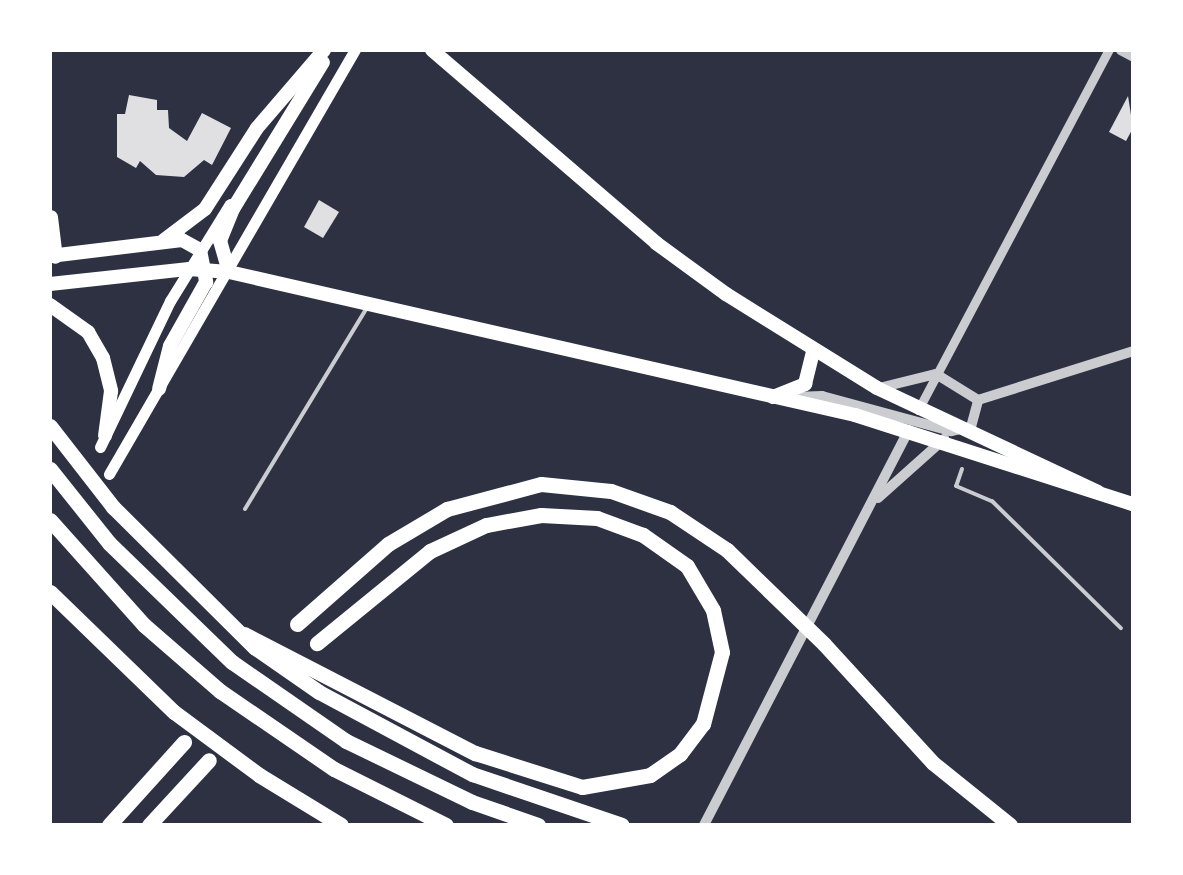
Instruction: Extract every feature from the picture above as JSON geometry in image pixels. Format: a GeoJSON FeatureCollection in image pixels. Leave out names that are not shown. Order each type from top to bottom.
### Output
{"type":"FeatureCollection","features":[{"type":"Feature","properties":{"kind":"highway"},"geometry":{"type":"LineString","coordinates":[[50,216],[52,260]]}},
{"type":"Feature","properties":{"kind":"highway"},"geometry":{"type":"LineString","coordinates":[[50,426],[113,508],[244,634],[319,692],[390,736],[543,802],[622,825]]}},
{"type":"Feature","properties":{"kind":"highway"},"geometry":{"type":"LineString","coordinates":[[50,470],[109,543],[232,662],[346,741],[472,802],[538,825]]}},
{"type":"Feature","properties":{"kind":"highway"},"geometry":{"type":"LineString","coordinates":[[297,624],[388,544],[447,509],[542,484],[611,490],[670,512],[727,550],[932,763],[1010,825]]}},
{"type":"Feature","properties":{"kind":"highway"},"geometry":{"type":"LineString","coordinates":[[244,634],[476,753],[582,787],[650,775],[680,754],[703,724],[722,652],[713,610],[687,566],[643,535],[597,518],[541,515],[486,525],[430,551],[318,643]]}},
{"type":"Feature","properties":{"kind":"highway"},"geometry":{"type":"LineString","coordinates":[[50,520],[144,625],[220,691],[334,769],[446,825]]}},
{"type":"Feature","properties":{"kind":"highway"},"geometry":{"type":"LineString","coordinates":[[50,592],[174,712],[258,775],[341,825]]}},
{"type":"Feature","properties":{"kind":"highway"},"geometry":{"type":"LineString","coordinates":[[109,825],[184,742]]}},
{"type":"Feature","properties":{"kind":"highway"},"geometry":{"type":"LineString","coordinates":[[149,825],[209,760]]}},
{"type":"Feature","properties":{"kind":"main road"},"geometry":{"type":"LineString","coordinates":[[109,474],[226,267],[245,244],[356,50]]}},
{"type":"Feature","properties":{"kind":"main road"},"geometry":{"type":"LineString","coordinates":[[432,50],[656,243],[813,351],[877,388],[914,418],[968,452],[1088,494],[1098,492]]}},
{"type":"Feature","properties":{"kind":"main road"},"geometry":{"type":"LineString","coordinates":[[226,267],[220,240],[233,208],[326,53]]}},
{"type":"Feature","properties":{"kind":"main road"},"geometry":{"type":"LineString","coordinates":[[159,244],[205,209],[257,128],[326,53]]}},
{"type":"Feature","properties":{"kind":"main road"},"geometry":{"type":"LineString","coordinates":[[103,441],[189,269],[326,53]]}},
{"type":"Feature","properties":{"kind":"main road"},"geometry":{"type":"LineString","coordinates":[[52,260],[182,240],[200,250],[206,282],[170,346],[160,389]]}},
{"type":"Feature","properties":{"kind":"main road"},"geometry":{"type":"LineString","coordinates":[[50,284],[226,267],[368,305],[772,398],[914,418],[943,416],[1098,492],[1133,504]]}},
{"type":"Feature","properties":{"kind":"main road"},"geometry":{"type":"LineString","coordinates":[[50,304],[88,332],[104,358],[111,391],[103,441]]}},
{"type":"Feature","properties":{"kind":"main road"},"geometry":{"type":"LineString","coordinates":[[772,398],[804,384],[813,351]]}},
{"type":"Feature","properties":{"kind":"street"},"geometry":{"type":"LineString","coordinates":[[704,825],[1108,50]]}},
{"type":"Feature","properties":{"kind":"street"},"geometry":{"type":"LineString","coordinates":[[1120,50],[1133,57]]}},
{"type":"Feature","properties":{"kind":"street"},"geometry":{"type":"LineString","coordinates":[[877,388],[936,374],[978,400],[1133,351]]}},
{"type":"Feature","properties":{"kind":"street"},"geometry":{"type":"LineString","coordinates":[[968,452],[978,400]]}},
{"type":"Feature","properties":{"kind":"street"},"geometry":{"type":"LineString","coordinates":[[943,416],[946,437]]}},
{"type":"Feature","properties":{"kind":"street"},"geometry":{"type":"LineString","coordinates":[[874,502],[946,437],[970,427]]}},
{"type":"Feature","properties":{"kind":"lane"},"geometry":{"type":"LineString","coordinates":[[244,509],[368,305]]}},
{"type":"Feature","properties":{"kind":"lane"},"geometry":{"type":"LineString","coordinates":[[962,469],[956,486],[992,501],[1121,628]]}},
{"type":"Feature","properties":{"kind":"building"},"geometry":{"type":"Polygon","coordinates":[[[129,95],[157,100],[157,110],[168,110],[169,128],[187,141],[202,113],[231,128],[212,165],[204,160],[184,177],[156,175],[140,161],[136,168],[117,157],[117,114],[125,114],[129,95]]]}},
{"type":"Feature","properties":{"kind":"building"},"geometry":{"type":"Polygon","coordinates":[[[1128,96],[1133,128],[1126,141],[1109,132],[1128,96]]]}},
{"type":"Feature","properties":{"kind":"building"},"geometry":{"type":"Polygon","coordinates":[[[319,200],[339,212],[323,238],[304,227],[319,200]]]}}]}
